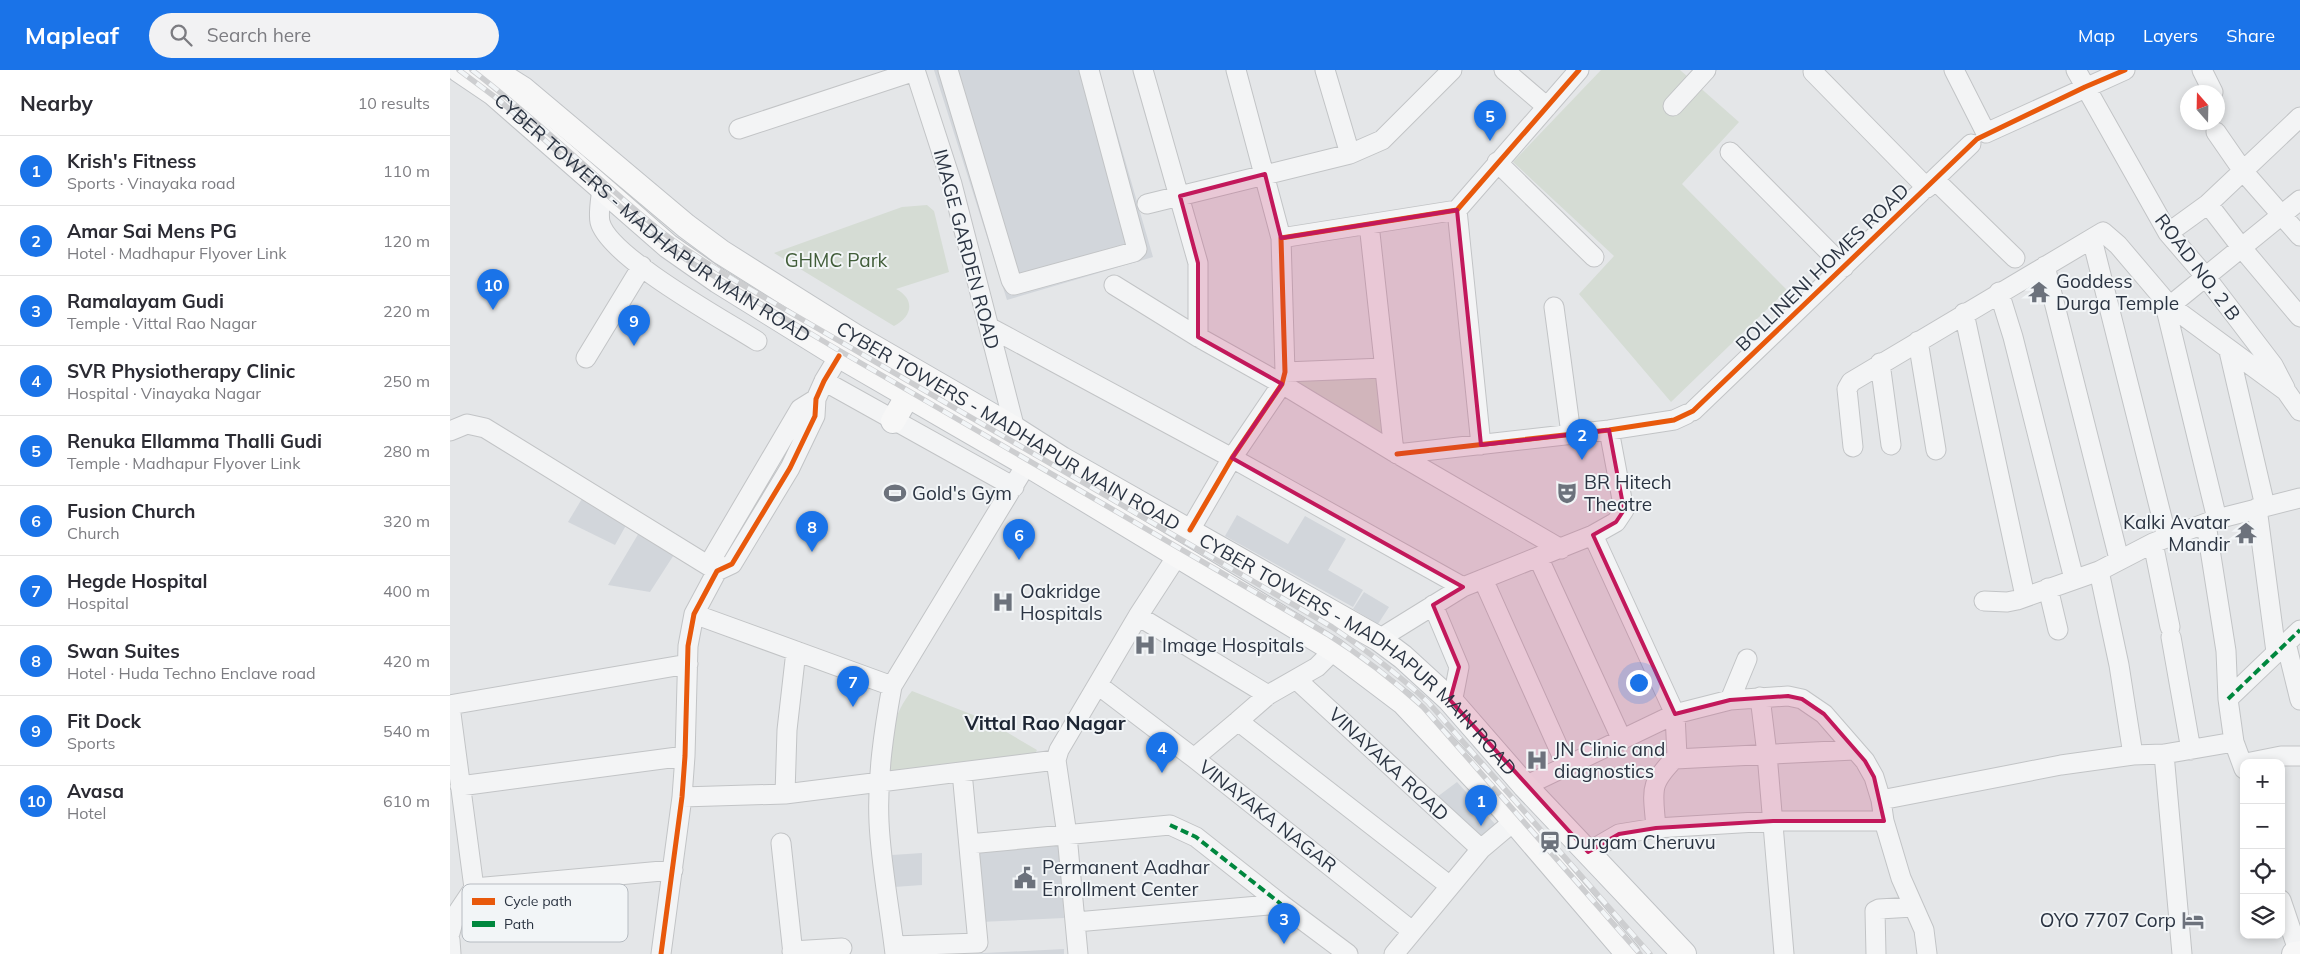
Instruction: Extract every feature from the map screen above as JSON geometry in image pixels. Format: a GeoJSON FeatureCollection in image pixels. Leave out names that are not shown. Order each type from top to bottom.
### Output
{"type":"FeatureCollection","features":[{"type":"Feature","properties":{"kind":"main road","name":"CYBER TOWERS - MADHAPUR MAIN ROAD"},"geometry":{"type":"LineString","coordinates":[[459,70],[493,93],[668,246],[769,314],[1026,465],[1334,650],[1404,703],[1513,822],[1628,954]]}},
{"type":"Feature","properties":{"kind":"main road","name":"CYBER TOWERS - MADHAPUR MAIN ROAD"},"geometry":{"type":"LineString","coordinates":[[493,70],[523,89],[686,226],[721,252],[856,337],[1104,483],[1190,530],[1379,639],[1403,657],[1450,700],[1525,786],[1684,954]]}},
{"type":"Feature","properties":{"kind":"main road"},"geometry":{"type":"LineString","coordinates":[[668,246],[686,226]]}},
{"type":"Feature","properties":{"kind":"main road"},"geometry":{"type":"LineString","coordinates":[[704,270],[721,252]]}},
{"type":"Feature","properties":{"kind":"main road"},"geometry":{"type":"LineString","coordinates":[[893,421],[908,395]]}},
{"type":"Feature","properties":{"kind":"main road"},"geometry":{"type":"LineString","coordinates":[[2294,954],[2300,953]]}},
{"type":"Feature","properties":{"kind":"street"},"geometry":{"type":"LineString","coordinates":[[948,70],[1014,285],[1134,252],[1137,249],[1089,70]]}},
{"type":"Feature","properties":{"kind":"street"},"geometry":{"type":"LineString","coordinates":[[1143,70],[1198,263],[1198,337]]}},
{"type":"Feature","properties":{"kind":"street"},"geometry":{"type":"LineString","coordinates":[[1190,530],[1232,458],[1284,378],[1281,238],[1236,70]]}},
{"type":"Feature","properties":{"kind":"street"},"geometry":{"type":"LineString","coordinates":[[1325,70],[1350,154]]}},
{"type":"Feature","properties":{"kind":"street"},"geometry":{"type":"LineString","coordinates":[[1147,204],[1350,154],[1382,140],[1452,70]]}},
{"type":"Feature","properties":{"kind":"street"},"geometry":{"type":"LineString","coordinates":[[1504,70],[1547,107]]}},
{"type":"Feature","properties":{"kind":"street"},"geometry":{"type":"LineString","coordinates":[[1281,238],[1457,210],[1579,70]]}},
{"type":"Feature","properties":{"kind":"street"},"geometry":{"type":"LineString","coordinates":[[1673,106],[1706,70]]}},
{"type":"Feature","properties":{"kind":"street"},"geometry":{"type":"LineString","coordinates":[[1954,70],[1986,133],[2125,70]]}},
{"type":"Feature","properties":{"kind":"street","name":"ROAD NO. 2 B"},"geometry":{"type":"LineString","coordinates":[[2076,70],[2168,233],[2205,276],[2273,365],[2286,392]]}},
{"type":"Feature","properties":{"kind":"street"},"geometry":{"type":"LineString","coordinates":[[2202,70],[2210,85]]}},
{"type":"Feature","properties":{"kind":"street","name":"IMAGE GARDEN ROAD"},"geometry":{"type":"LineString","coordinates":[[739,129],[915,71],[952,184],[1015,429]]}},
{"type":"Feature","properties":{"kind":"street"},"geometry":{"type":"LineString","coordinates":[[1813,72],[1931,184],[2015,258]]}},
{"type":"Feature","properties":{"kind":"street"},"geometry":{"type":"LineString","coordinates":[[2168,233],[2208,204],[2300,117]]}},
{"type":"Feature","properties":{"kind":"street"},"geometry":{"type":"LineString","coordinates":[[2216,132],[2244,170],[2300,236]]}},
{"type":"Feature","properties":{"kind":"street","name":"BOLLINENI HOMES ROAD"},"geometry":{"type":"LineString","coordinates":[[1609,430],[1674,420],[1690,412],[1971,144]]}},
{"type":"Feature","properties":{"kind":"street"},"geometry":{"type":"LineString","coordinates":[[1730,152],[1844,267]]}},
{"type":"Feature","properties":{"kind":"street"},"geometry":{"type":"LineString","coordinates":[[1497,162],[1594,257]]}},
{"type":"Feature","properties":{"kind":"street"},"geometry":{"type":"LineString","coordinates":[[602,188],[600,215],[604,230],[618,247],[672,290],[757,341]]}},
{"type":"Feature","properties":{"kind":"street"},"geometry":{"type":"LineString","coordinates":[[2241,759],[2234,742],[2228,699],[2226,651],[2211,521],[2166,309],[2300,200]]}},
{"type":"Feature","properties":{"kind":"street"},"geometry":{"type":"LineString","coordinates":[[2208,204],[2241,247],[2300,317]]}},
{"type":"Feature","properties":{"kind":"street"},"geometry":{"type":"LineString","coordinates":[[1457,210],[1482,445]]}},
{"type":"Feature","properties":{"kind":"street"},"geometry":{"type":"LineString","coordinates":[[1369,224],[1395,453]]}},
{"type":"Feature","properties":{"kind":"street"},"geometry":{"type":"LineString","coordinates":[[1853,447],[1848,385],[1999,292],[2103,232],[2111,238],[2169,305],[2286,392],[2300,411]]}},
{"type":"Feature","properties":{"kind":"street"},"geometry":{"type":"LineString","coordinates":[[2092,239],[2160,541],[2171,632],[2190,750]]}},
{"type":"Feature","properties":{"kind":"street"},"geometry":{"type":"LineString","coordinates":[[586,358],[642,266]]}},
{"type":"Feature","properties":{"kind":"street"},"geometry":{"type":"LineString","coordinates":[[2044,266],[2119,559]]}},
{"type":"Feature","properties":{"kind":"street"},"geometry":{"type":"LineString","coordinates":[[1114,285],[1198,337],[1284,378],[1395,453],[1562,549]]}},
{"type":"Feature","properties":{"kind":"street"},"geometry":{"type":"LineString","coordinates":[[1999,292],[2013,337],[2074,579]]}},
{"type":"Feature","properties":{"kind":"street"},"geometry":{"type":"LineString","coordinates":[[1554,307],[1571,434]]}},
{"type":"Feature","properties":{"kind":"street"},"geometry":{"type":"LineString","coordinates":[[1964,314],[2026,596]]}},
{"type":"Feature","properties":{"kind":"street"},"geometry":{"type":"LineString","coordinates":[[989,328],[1232,458],[1462,587]]}},
{"type":"Feature","properties":{"kind":"street"},"geometry":{"type":"LineString","coordinates":[[1918,342],[1936,450]]}},
{"type":"Feature","properties":{"kind":"street"},"geometry":{"type":"LineString","coordinates":[[2229,351],[2261,507],[2281,648],[2300,700]]}},
{"type":"Feature","properties":{"kind":"street"},"geometry":{"type":"LineString","coordinates":[[661,954],[674,870],[682,797],[688,646],[694,614],[717,571],[713,557],[800,409],[816,399],[824,381],[840,356]]}},
{"type":"Feature","properties":{"kind":"street"},"geometry":{"type":"LineString","coordinates":[[1880,364],[1891,445]]}},
{"type":"Feature","properties":{"kind":"street"},"geometry":{"type":"LineString","coordinates":[[1284,378],[1384,368]]}},
{"type":"Feature","properties":{"kind":"street"},"geometry":{"type":"LineString","coordinates":[[824,381],[1014,487]]}},
{"type":"Feature","properties":{"kind":"street"},"geometry":{"type":"LineString","coordinates":[[450,430],[467,424],[485,428],[717,571]]}},
{"type":"Feature","properties":{"kind":"street"},"geometry":{"type":"LineString","coordinates":[[1379,639],[1462,587],[1592,536],[1616,522],[1624,510],[1609,430],[1395,453]]}},
{"type":"Feature","properties":{"kind":"street"},"geometry":{"type":"LineString","coordinates":[[962,772],[978,943],[894,950],[879,822],[879,783],[885,726],[892,686],[1026,465]]}},
{"type":"Feature","properties":{"kind":"street"},"geometry":{"type":"LineString","coordinates":[[1984,601],[2007,602],[2026,596],[2098,571],[2119,559],[2211,521],[2300,498]]}},
{"type":"Feature","properties":{"kind":"street"},"geometry":{"type":"LineString","coordinates":[[1592,536],[1675,714],[1677,756],[1657,778],[1654,787],[1656,828]]}},
{"type":"Feature","properties":{"kind":"street"},"geometry":{"type":"LineString","coordinates":[[1078,954],[1067,835],[1056,760],[1058,750],[1138,616],[1177,556]]}},
{"type":"Feature","properties":{"kind":"street"},"geometry":{"type":"LineString","coordinates":[[1538,557],[1622,740]]}},
{"type":"Feature","properties":{"kind":"street"},"geometry":{"type":"LineString","coordinates":[[2098,571],[2119,665],[2133,755]]}},
{"type":"Feature","properties":{"kind":"street"},"geometry":{"type":"LineString","coordinates":[[1483,580],[1567,767]]}},
{"type":"Feature","properties":{"kind":"street"},"geometry":{"type":"LineString","coordinates":[[2048,588],[2058,630]]}},
{"type":"Feature","properties":{"kind":"street"},"geometry":{"type":"LineString","coordinates":[[1433,605],[1459,667],[1458,680],[1450,700]]}},
{"type":"Feature","properties":{"kind":"street"},"geometry":{"type":"LineString","coordinates":[[694,614],[892,686]]}},
{"type":"Feature","properties":{"kind":"street"},"geometry":{"type":"LineString","coordinates":[[1138,616],[1268,695]]}},
{"type":"Feature","properties":{"kind":"street"},"geometry":{"type":"LineString","coordinates":[[2228,699],[2300,630]]}},
{"type":"Feature","properties":{"kind":"street"},"geometry":{"type":"LineString","coordinates":[[1194,758],[1268,695],[1297,680],[1319,665],[1334,650]]}},
{"type":"Feature","properties":{"kind":"street"},"geometry":{"type":"LineString","coordinates":[[785,794],[786,730],[796,651]]}},
{"type":"Feature","properties":{"kind":"street"},"geometry":{"type":"LineString","coordinates":[[1730,700],[1747,659]]}},
{"type":"Feature","properties":{"kind":"street"},"geometry":{"type":"LineString","coordinates":[[473,884],[450,705],[688,664]]}},
{"type":"Feature","properties":{"kind":"street","name":"VINAYAKA ROAD"},"geometry":{"type":"LineString","coordinates":[[1297,680],[1481,849]]}},
{"type":"Feature","properties":{"kind":"street","name":"VINAYAKA NAGAR"},"geometry":{"type":"LineString","coordinates":[[1098,685],[1194,758],[1412,931]]}},
{"type":"Feature","properties":{"kind":"street"},"geometry":{"type":"LineString","coordinates":[[1525,786],[1675,714],[1730,700],[1788,696],[1802,699],[1813,704],[1824,714],[1874,776],[1881,800],[1884,821],[1901,878],[1924,930],[1928,954]]}},
{"type":"Feature","properties":{"kind":"street"},"geometry":{"type":"LineString","coordinates":[[1760,697],[1768,754],[1784,954]]}},
{"type":"Feature","properties":{"kind":"street"},"geometry":{"type":"LineString","coordinates":[[1238,720],[1450,886]]}},
{"type":"Feature","properties":{"kind":"street"},"geometry":{"type":"LineString","coordinates":[[1881,800],[2061,765],[2133,755],[2164,754],[2234,742]]}},
{"type":"Feature","properties":{"kind":"street"},"geometry":{"type":"LineString","coordinates":[[1675,759],[1854,750]]}},
{"type":"Feature","properties":{"kind":"street"},"geometry":{"type":"LineString","coordinates":[[2164,754],[2182,954]]}},
{"type":"Feature","properties":{"kind":"street"},"geometry":{"type":"LineString","coordinates":[[460,786],[685,756]]}},
{"type":"Feature","properties":{"kind":"street"},"geometry":{"type":"LineString","coordinates":[[2269,759],[2281,756],[2300,756]]}},
{"type":"Feature","properties":{"kind":"street"},"geometry":{"type":"LineString","coordinates":[[682,797],[785,794],[1056,760]]}},
{"type":"Feature","properties":{"kind":"street"},"geometry":{"type":"LineString","coordinates":[[1588,852],[1619,834],[1656,828],[1773,821],[1884,821]]}},
{"type":"Feature","properties":{"kind":"street"},"geometry":{"type":"LineString","coordinates":[[1394,954],[1481,849],[1513,822]]}},
{"type":"Feature","properties":{"kind":"street"},"geometry":{"type":"LineString","coordinates":[[969,844],[1170,825],[1196,837],[1348,954]]}},
{"type":"Feature","properties":{"kind":"street"},"geometry":{"type":"LineString","coordinates":[[781,843],[793,953],[842,948]]}},
{"type":"Feature","properties":{"kind":"street"},"geometry":{"type":"LineString","coordinates":[[518,884],[674,870]]}},
{"type":"Feature","properties":{"kind":"street"},"geometry":{"type":"LineString","coordinates":[[1076,922],[1281,904]]}},
{"type":"Feature","properties":{"kind":"street"},"geometry":{"type":"LineString","coordinates":[[450,934],[454,918],[462,906]]}},
{"type":"Feature","properties":{"kind":"street"},"geometry":{"type":"LineString","coordinates":[[1876,954],[1875,911],[1879,909],[1913,907]]}},
{"type":"Feature","properties":{"kind":"street"},"geometry":{"type":"LineString","coordinates":[[2285,911],[2300,953]]}},
{"type":"Feature","properties":{"kind":"street"},"geometry":{"type":"LineString","coordinates":[[450,940],[451,954]]}},
{"type":"Feature","properties":{"kind":"highlighted area"},"geometry":{"type":"Polygon","coordinates":[[[1265,174],[1281,238],[1457,210],[1481,445],[1609,430],[1624,510],[1616,522],[1593,535],[1675,714],[1730,700],[1788,696],[1802,699],[1824,714],[1865,761],[1874,777],[1884,821],[1773,821],[1656,828],[1619,834],[1588,852],[1450,700],[1459,667],[1433,605],[1463,587],[1232,458],[1282,384],[1198,337],[1198,263],[1180,196],[1265,174]]]}},
{"type":"Feature","properties":{"kind":"shaded area"},"geometry":{"type":"Polygon","coordinates":[[[934,70],[1099,70],[1153,257],[1007,300],[934,70]]]}},
{"type":"Feature","properties":{"kind":"shaded area"},"geometry":{"type":"Polygon","coordinates":[[[583,497],[629,520],[615,545],[568,522],[583,497]]]}},
{"type":"Feature","properties":{"kind":"shaded area"},"geometry":{"type":"Polygon","coordinates":[[[1237,515],[1288,544],[1305,516],[1346,539],[1328,570],[1363,590],[1353,607],[1225,536],[1237,515]]]}},
{"type":"Feature","properties":{"kind":"shaded area"},"geometry":{"type":"Polygon","coordinates":[[[640,531],[677,550],[650,592],[608,585],[640,531]]]}},
{"type":"Feature","properties":{"kind":"shaded area"},"geometry":{"type":"Polygon","coordinates":[[[1364,592],[1389,607],[1378,624],[1353,609],[1364,592]]]}},
{"type":"Feature","properties":{"kind":"shaded area"},"geometry":{"type":"Polygon","coordinates":[[[1457,782],[1495,824],[1478,840],[1433,800],[1457,782]]]}},
{"type":"Feature","properties":{"kind":"shaded area"},"geometry":{"type":"Polygon","coordinates":[[[1060,845],[1064,918],[980,922],[975,851],[1060,845]]]}},
{"type":"Feature","properties":{"kind":"shaded area"},"geometry":{"type":"Polygon","coordinates":[[[922,853],[922,885],[894,887],[892,855],[922,853]]]}},
{"type":"Feature","properties":{"kind":"shaded area"},"geometry":{"type":"Polygon","coordinates":[[[1064,949],[1064,954],[964,954],[1064,949]]]}},
{"type":"Feature","properties":{"kind":"green space"},"geometry":{"type":"Polygon","coordinates":[[[1601,70],[1680,70],[1739,122],[1682,184],[1787,290],[1671,402],[1579,294],[1614,256],[1513,162],[1601,70]]]}},
{"type":"Feature","properties":{"kind":"green space","name":"GHMC Park"},"geometry":{"type":"Polygon","coordinates":[[[927,205],[934,211],[949,272],[896,289],[909,302],[909,308],[905,317],[894,326],[774,253],[902,207],[927,205]]]}},
{"type":"Feature","properties":{"kind":"green space"},"geometry":{"type":"Polygon","coordinates":[[[1379,375],[1388,441],[1294,387],[1297,377],[1379,375]]]}},
{"type":"Feature","properties":{"kind":"green space"},"geometry":{"type":"Polygon","coordinates":[[[912,691],[986,720],[1037,750],[1032,759],[887,773],[896,719],[905,700],[912,691]]]}},
{"type":"Feature","properties":{"kind":"railway"},"geometry":{"type":"LineString","coordinates":[[459,70],[499,100],[647,230],[687,260],[1353,651],[1423,707],[1640,954]]}},
{"type":"Feature","properties":{"kind":"railway"},"geometry":{"type":"LineString","coordinates":[[472,70],[518,107],[651,223],[692,254],[1332,627],[1369,653],[1428,702],[1650,954]]}},
{"type":"Feature","properties":{"kind":"marked path"},"geometry":{"type":"LineString","coordinates":[[2228,699],[2300,630]]}},
{"type":"Feature","properties":{"kind":"marked path"},"geometry":{"type":"LineString","coordinates":[[1170,825],[1196,837],[1281,904]]}},
{"type":"Feature","properties":{"kind":"cycle path"},"geometry":{"type":"LineString","coordinates":[[1190,530],[1232,458],[1282,384],[1285,372],[1281,238],[1457,210],[1579,70]]}},
{"type":"Feature","properties":{"kind":"cycle path"},"geometry":{"type":"LineString","coordinates":[[1397,454],[1609,430],[1674,420],[1693,411],[1977,139],[2125,70]]}},
{"type":"Feature","properties":{"kind":"cycle path"},"geometry":{"type":"LineString","coordinates":[[661,954],[682,797],[688,646],[694,614],[717,571],[732,564],[790,468],[815,416],[816,399],[839,356]]}},
{"type":"Feature","properties":{"kind":"place","name":"Renuka Ellamma Thalli Gudi"},"geometry":{"type":"Point","coordinates":[1490,141]}},
{"type":"Feature","properties":{"kind":"place","name":"Goddess Durga Temple"},"geometry":{"type":"Point","coordinates":[2039,292]}},
{"type":"Feature","properties":{"kind":"place","name":"Avasa"},"geometry":{"type":"Point","coordinates":[493,310]}},
{"type":"Feature","properties":{"kind":"place","name":"Fit Dock"},"geometry":{"type":"Point","coordinates":[634,346]}},
{"type":"Feature","properties":{"kind":"place","name":"Amar Sai Mens PG"},"geometry":{"type":"Point","coordinates":[1582,460]}},
{"type":"Feature","properties":{"kind":"place","name":"Gold's Gym"},"geometry":{"type":"Point","coordinates":[895,493]}},
{"type":"Feature","properties":{"kind":"place","name":"BR Hitech Theatre"},"geometry":{"type":"Point","coordinates":[1567,493]}},
{"type":"Feature","properties":{"kind":"place","name":"Kalki Avatar Mandir"},"geometry":{"type":"Point","coordinates":[2246,533]}},
{"type":"Feature","properties":{"kind":"place","name":"Swan Suites"},"geometry":{"type":"Point","coordinates":[812,552]}},
{"type":"Feature","properties":{"kind":"place","name":"Fusion Church"},"geometry":{"type":"Point","coordinates":[1019,560]}},
{"type":"Feature","properties":{"kind":"place","name":"Oakridge Hospitals"},"geometry":{"type":"Point","coordinates":[1003,602]}},
{"type":"Feature","properties":{"kind":"place","name":"Image Hospitals"},"geometry":{"type":"Point","coordinates":[1145,645]}},
{"type":"Feature","properties":{"kind":"place","name":"Hegde Hospital"},"geometry":{"type":"Point","coordinates":[853,707]}},
{"type":"Feature","properties":{"kind":"place","name":"JN Clinic and diagnostics"},"geometry":{"type":"Point","coordinates":[1537,760]}},
{"type":"Feature","properties":{"kind":"place","name":"SVR Physiotherapy Clinic"},"geometry":{"type":"Point","coordinates":[1162,773]}},
{"type":"Feature","properties":{"kind":"place","name":"Krish's Fitness"},"geometry":{"type":"Point","coordinates":[1481,826]}},
{"type":"Feature","properties":{"kind":"place","name":"Durgam Cheruvu"},"geometry":{"type":"Point","coordinates":[1550,842]}},
{"type":"Feature","properties":{"kind":"place","name":"Permanent Aadhar Enrollment Center"},"geometry":{"type":"Point","coordinates":[1025,878]}},
{"type":"Feature","properties":{"kind":"place","name":"OYO 7707 Corp"},"geometry":{"type":"Point","coordinates":[2193,920]}},
{"type":"Feature","properties":{"kind":"place","name":"Ramalayam Gudi"},"geometry":{"type":"Point","coordinates":[1284,944]}},
{"type":"Feature","properties":{"kind":"district","name":"Vittal Rao Nagar"},"geometry":{"type":"Point","coordinates":[1045,722]}}]}
